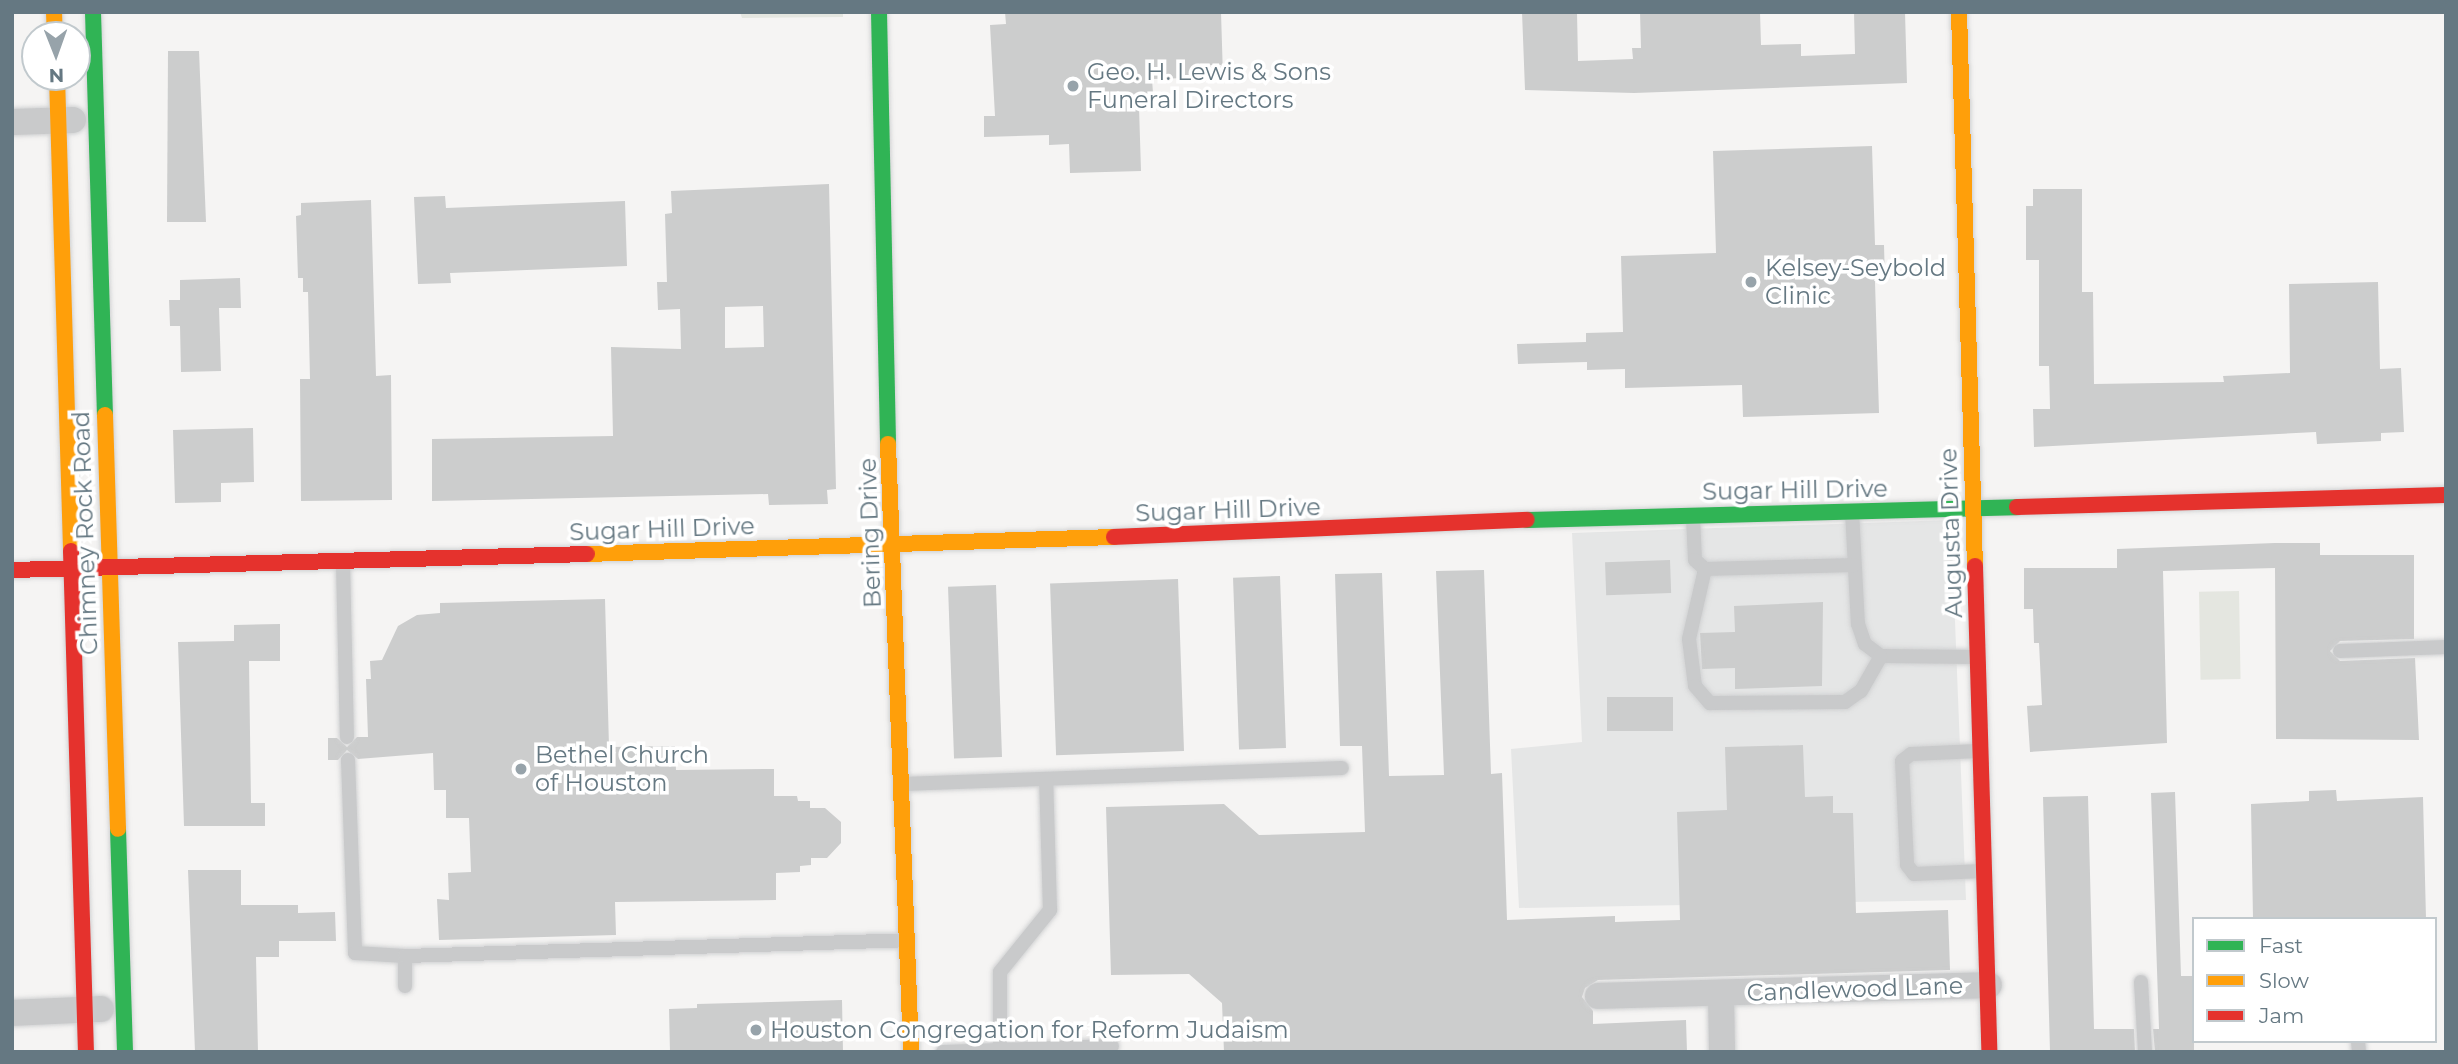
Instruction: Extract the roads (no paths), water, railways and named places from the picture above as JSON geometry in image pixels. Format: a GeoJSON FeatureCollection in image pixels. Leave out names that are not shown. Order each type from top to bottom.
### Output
{"type":"FeatureCollection","features":[{"type":"Feature","properties":{"kind":"street","name":"Chimney Rock Road"},"geometry":{"type":"LineString","coordinates":[[93,12],[125,1052]]}},
{"type":"Feature","properties":{"kind":"street","name":"Bering Drive"},"geometry":{"type":"LineString","coordinates":[[879,12],[893,545],[911,1052]]}},
{"type":"Feature","properties":{"kind":"street","name":"Augusta Drive"},"geometry":{"type":"LineString","coordinates":[[1959,12],[1989,1052]]}},
{"type":"Feature","properties":{"kind":"street","name":"Chimney Rock Road"},"geometry":{"type":"LineString","coordinates":[[57,91],[86,1052]]}},
{"type":"Feature","properties":{"kind":"street"},"geometry":{"type":"LineString","coordinates":[[12,122],[96,120]]}},
{"type":"Feature","properties":{"kind":"street","name":"Sugar Hill Drive"},"geometry":{"type":"LineString","coordinates":[[12,570],[893,545],[1693,515],[2446,495]]}},
{"type":"Feature","properties":{"kind":"street","name":"Candlewood Lane"},"geometry":{"type":"LineString","coordinates":[[1598,996],[1989,985]]}},
{"type":"Feature","properties":{"kind":"street","name":"Candlewood Lane"},"geometry":{"type":"LineString","coordinates":[[1721,993],[1722,1052]]}},
{"type":"Feature","properties":{"kind":"street"},"geometry":{"type":"LineString","coordinates":[[12,1013],[124,1009]]}},
{"type":"Feature","properties":{"kind":"lane"},"geometry":{"type":"LineString","coordinates":[[1852,511],[1858,624],[1865,643],[1881,656],[1977,657]]}},
{"type":"Feature","properties":{"kind":"lane"},"geometry":{"type":"LineString","coordinates":[[1693,515],[1695,560],[1705,569],[1854,565]]}},
{"type":"Feature","properties":{"kind":"lane"},"geometry":{"type":"LineString","coordinates":[[343,561],[347,737]]}},
{"type":"Feature","properties":{"kind":"lane"},"geometry":{"type":"LineString","coordinates":[[1705,569],[1689,639],[1695,686],[1710,704],[1844,702],[1861,691],[1881,656]]}},
{"type":"Feature","properties":{"kind":"lane"},"geometry":{"type":"LineString","coordinates":[[2340,651],[2446,647]]}},
{"type":"Feature","properties":{"kind":"lane"},"geometry":{"type":"LineString","coordinates":[[1980,751],[1911,754],[1902,761],[1907,865],[1914,874],[1985,871]]}},
{"type":"Feature","properties":{"kind":"lane"},"geometry":{"type":"LineString","coordinates":[[348,760],[355,953],[405,956],[906,940]]}},
{"type":"Feature","properties":{"kind":"lane"},"geometry":{"type":"LineString","coordinates":[[901,784],[1342,768]]}},
{"type":"Feature","properties":{"kind":"lane"},"geometry":{"type":"LineString","coordinates":[[1000,1051],[1000,972],[1050,911],[1046,779]]}},
{"type":"Feature","properties":{"kind":"lane"},"geometry":{"type":"LineString","coordinates":[[405,956],[405,986]]}},
{"type":"Feature","properties":{"kind":"lane"},"geometry":{"type":"LineString","coordinates":[[2141,982],[2145,1052]]}},
{"type":"Feature","properties":{"kind":"lane"},"geometry":{"type":"LineString","coordinates":[[943,1052],[1112,1046]]}},
{"type":"Feature","properties":{"kind":"place","name":"Geo. H. Lewis & Sons Funeral Directors"},"geometry":{"type":"Point","coordinates":[1073,86]}},
{"type":"Feature","properties":{"kind":"place","name":"Kelsey-Seybold Clinic"},"geometry":{"type":"Point","coordinates":[1751,282]}},
{"type":"Feature","properties":{"kind":"place","name":"Bethel Church of Houston"},"geometry":{"type":"Point","coordinates":[521,769]}},
{"type":"Feature","properties":{"kind":"place","name":"Houston Congregation for Reform Judaism"},"geometry":{"type":"Point","coordinates":[756,1030]}}]}
